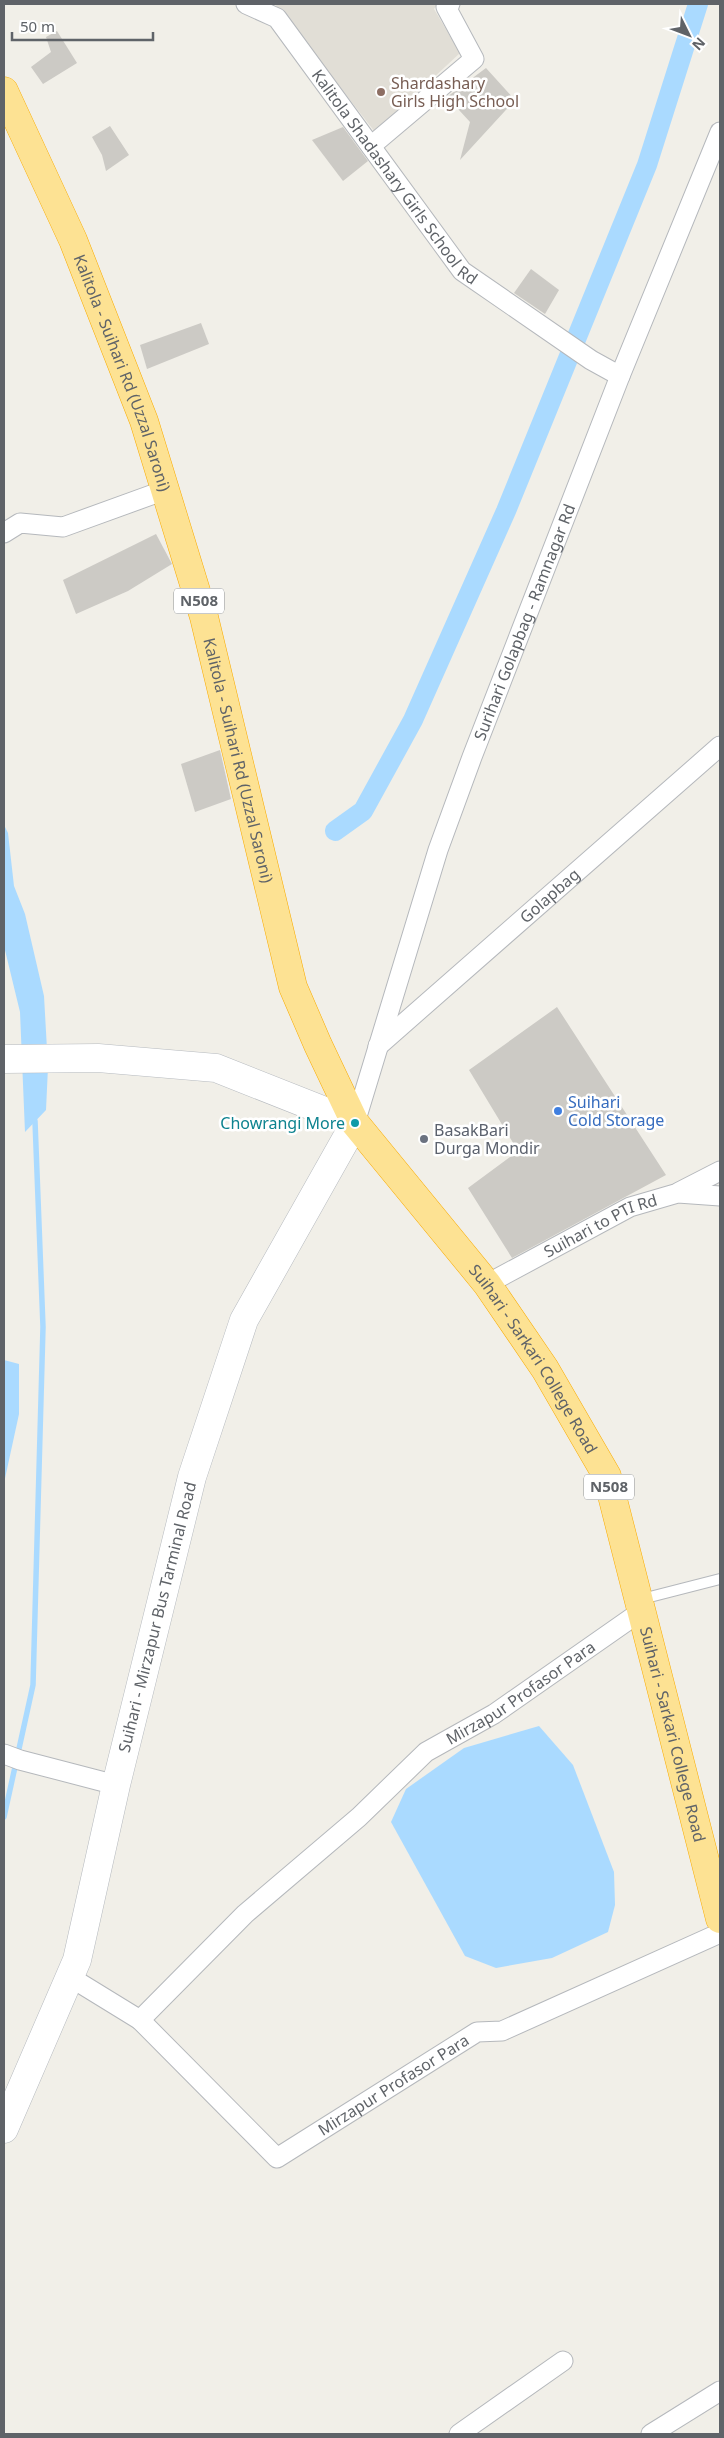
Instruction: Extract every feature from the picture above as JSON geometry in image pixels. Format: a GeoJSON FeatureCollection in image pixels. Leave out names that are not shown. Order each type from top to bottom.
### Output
{"type":"FeatureCollection","features":[{"type":"Feature","properties":{"kind":"highway","name":"Kalitola - Suihari Rd (Uzzal Saroni)"},"geometry":{"type":"LineString","coordinates":[[4,91],[73,240],[144,421],[204,617],[293,987],[355,1123]]}},
{"type":"Feature","properties":{"kind":"highway","name":"Suihari - Sarkari College Road"},"geometry":{"type":"LineString","coordinates":[[355,1123],[487,1284],[545,1369],[607,1476],[720,1919]]}},
{"type":"Feature","properties":{"kind":"street","name":"Kalitola Shadashary Girls School Rd"},"geometry":{"type":"LineString","coordinates":[[246,4],[277,18],[462,271],[591,360],[620,376]]}},
{"type":"Feature","properties":{"kind":"street"},"geometry":{"type":"LineString","coordinates":[[371,146],[474,59],[446,7],[450,4]]}},
{"type":"Feature","properties":{"kind":"street","name":"Surihari Golapbag - Ramnagar Rd"},"geometry":{"type":"LineString","coordinates":[[355,1123],[438,850],[620,376],[720,132]]}},
{"type":"Feature","properties":{"kind":"street"},"geometry":{"type":"LineString","coordinates":[[4,533],[20,523],[63,527],[165,490]]}},
{"type":"Feature","properties":{"kind":"street","name":"Golapbag"},"geometry":{"type":"LineString","coordinates":[[378,1046],[720,746]]}},
{"type":"Feature","properties":{"kind":"street"},"geometry":{"type":"LineString","coordinates":[[8,1058],[98,1058],[216,1068],[355,1123]]}},
{"type":"Feature","properties":{"kind":"street","name":"Suihari - Mirzapur Bus Tarminal Road"},"geometry":{"type":"LineString","coordinates":[[4,2129],[77,1960],[116,1785],[192,1477],[244,1320],[355,1123]]}},
{"type":"Feature","properties":{"kind":"street"},"geometry":{"type":"LineString","coordinates":[[678,1193],[720,1171]]}},
{"type":"Feature","properties":{"kind":"street","name":"Suihari to PTI Rd"},"geometry":{"type":"LineString","coordinates":[[487,1284],[630,1207],[678,1193],[720,1196]]}},
{"type":"Feature","properties":{"kind":"street","name":"Mirzapur Profasor Para"},"geometry":{"type":"LineString","coordinates":[[140,2020],[245,1914],[359,1817],[426,1752],[494,1714],[639,1606]]}},
{"type":"Feature","properties":{"kind":"street"},"geometry":{"type":"LineString","coordinates":[[4,1754],[116,1785]]}},
{"type":"Feature","properties":{"kind":"street","name":"Mirzapur Profasor Para"},"geometry":{"type":"LineString","coordinates":[[70,1977],[140,2020],[278,2158],[477,2032],[502,2031],[720,1933]]}},
{"type":"Feature","properties":{"kind":"street"},"geometry":{"type":"LineString","coordinates":[[459,2434],[563,2361]]}},
{"type":"Feature","properties":{"kind":"street"},"geometry":{"type":"LineString","coordinates":[[651,2434],[720,2392]]}},
{"type":"Feature","properties":{"kind":"lane"},"geometry":{"type":"LineString","coordinates":[[639,1606],[720,1580]]}},
{"type":"Feature","properties":{"kind":"shaded area","name":"Shardashary Girls High School"},"geometry":{"type":"Polygon","coordinates":[[[275,4],[437,4],[434,9],[460,53],[375,132],[275,4]]]}},
{"type":"Feature","properties":{"kind":"water"},"geometry":{"type":"Polygon","coordinates":[[[4,825],[8,833],[14,886],[25,914],[44,996],[48,1067],[46,1110],[25,1132],[20,1012],[4,946],[4,825]]]}},
{"type":"Feature","properties":{"kind":"water"},"geometry":{"type":"Polygon","coordinates":[[[4,1360],[19,1364],[19,1414],[4,1483],[4,1360]]]}},
{"type":"Feature","properties":{"kind":"water"},"geometry":{"type":"Polygon","coordinates":[[[539,1726],[573,1765],[614,1872],[615,1905],[608,1932],[552,1958],[496,1968],[465,1956],[391,1822],[406,1789],[464,1748],[539,1726]]]}},
{"type":"Feature","properties":{"kind":"building"},"geometry":{"type":"Polygon","coordinates":[[[57,31],[77,63],[43,84],[31,67],[51,52],[46,37],[57,31]]]}},
{"type":"Feature","properties":{"kind":"building"},"geometry":{"type":"Polygon","coordinates":[[[486,68],[515,100],[460,160],[470,122],[447,97],[486,68]]]}},
{"type":"Feature","properties":{"kind":"building"},"geometry":{"type":"Polygon","coordinates":[[[110,126],[129,155],[106,171],[102,155],[92,137],[110,126]]]}},
{"type":"Feature","properties":{"kind":"building"},"geometry":{"type":"Polygon","coordinates":[[[343,127],[368,161],[343,181],[312,140],[343,127]]]}},
{"type":"Feature","properties":{"kind":"building"},"geometry":{"type":"Polygon","coordinates":[[[531,269],[559,290],[545,314],[514,293],[531,269]]]}},
{"type":"Feature","properties":{"kind":"building"},"geometry":{"type":"Polygon","coordinates":[[[201,323],[209,344],[147,369],[140,345],[201,323]]]}},
{"type":"Feature","properties":{"kind":"building"},"geometry":{"type":"Polygon","coordinates":[[[156,534],[172,564],[128,591],[76,614],[63,580],[156,534]]]}},
{"type":"Feature","properties":{"kind":"building"},"geometry":{"type":"Polygon","coordinates":[[[220,750],[231,799],[195,812],[181,764],[220,750]]]}},
{"type":"Feature","properties":{"kind":"building","name":"Suihari Cold Storage"},"geometry":{"type":"Polygon","coordinates":[[[557,1007],[666,1175],[512,1258],[468,1188],[518,1151],[469,1070],[557,1007]]]}},
{"type":"Feature","properties":{"kind":"waterway"},"geometry":{"type":"LineString","coordinates":[[335,831],[363,811],[413,720],[506,511],[647,165],[698,4]]}},
{"type":"Feature","properties":{"kind":"waterway"},"geometry":{"type":"LineString","coordinates":[[4,1817],[33,1685],[43,1327],[35,1121]]}},
{"type":"Feature","properties":{"kind":"place","name":"Shardashary Girls High School"},"geometry":{"type":"Point","coordinates":[381,92]}},
{"type":"Feature","properties":{"kind":"place","name":"Suihari Cold Storage"},"geometry":{"type":"Point","coordinates":[558,1111]}},
{"type":"Feature","properties":{"kind":"place","name":"Chowrangi More"},"geometry":{"type":"Point","coordinates":[355,1123]}},
{"type":"Feature","properties":{"kind":"place","name":"BasakBari Durga Mondir"},"geometry":{"type":"Point","coordinates":[424,1139]}}]}
